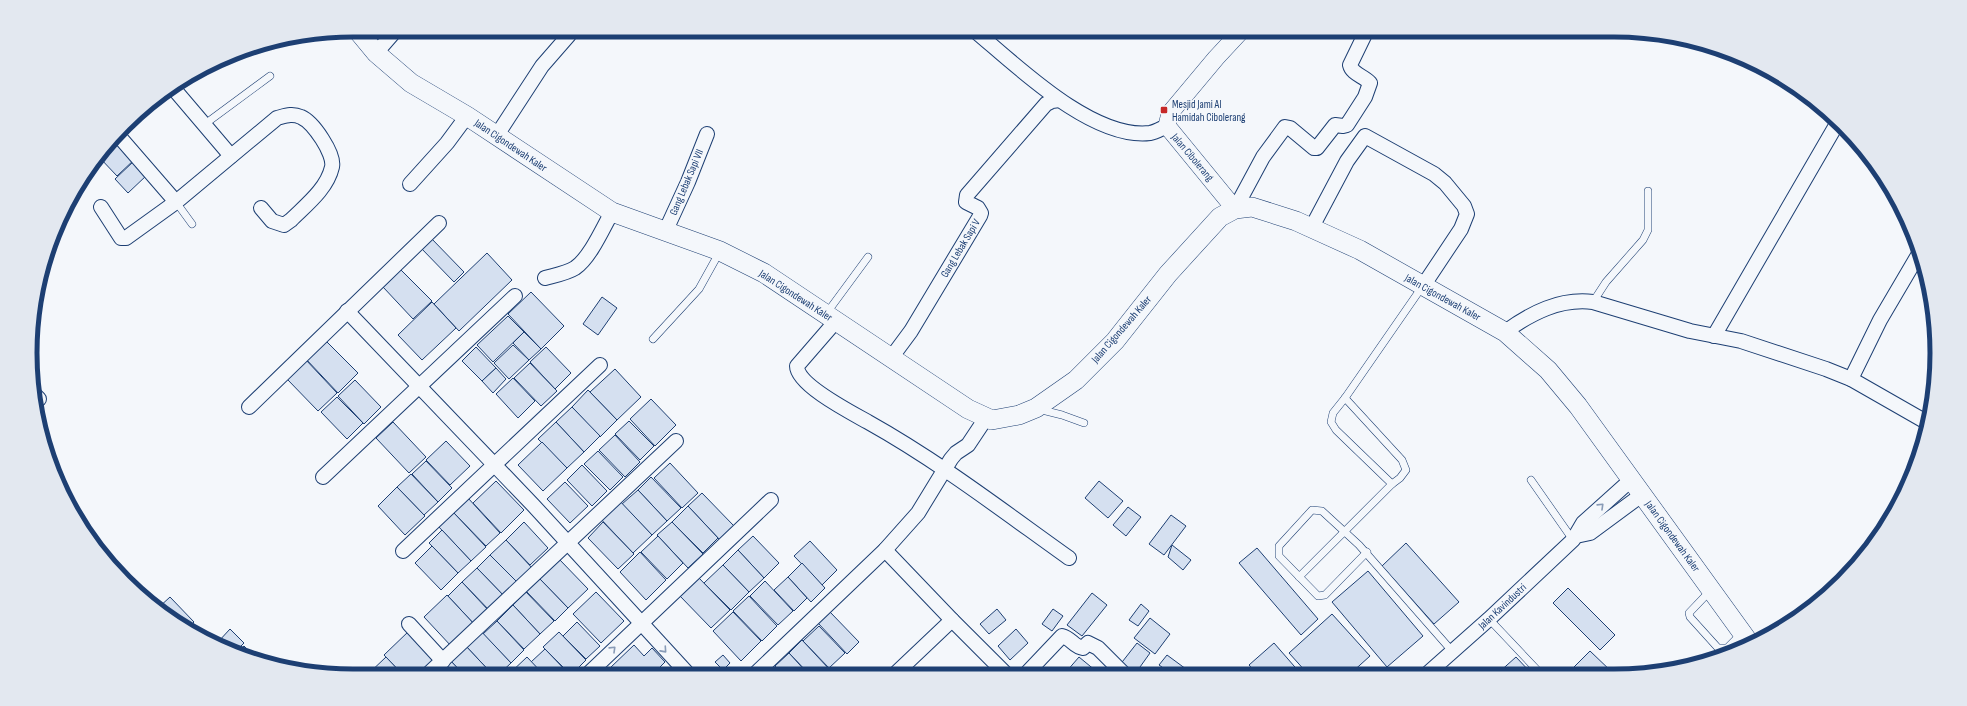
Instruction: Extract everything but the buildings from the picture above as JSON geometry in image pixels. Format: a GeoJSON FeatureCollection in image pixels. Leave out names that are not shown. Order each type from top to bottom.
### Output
{"type":"FeatureCollection","features":[{"type":"Feature","properties":{"kind":"main road","name":"Jalan Cigondewah Kaler"},"geometry":{"type":"LineString","coordinates":[[363,37],[376,53],[410,83],[497,135],[612,212],[666,230],[720,251],[764,273],[968,409],[986,418],[999,419],[1018,415],[1036,408],[1081,375],[1114,341],[1168,274],[1220,217],[1235,209],[1252,207],[1312,227],[1360,250],[1505,332],[1548,370],[1578,406],[1747,639]]}},
{"type":"Feature","properties":{"kind":"street"},"geometry":{"type":"LineString","coordinates":[[376,53],[390,37]]}},
{"type":"Feature","properties":{"kind":"street"},"geometry":{"type":"LineString","coordinates":[[497,135],[542,66],[568,37]]}},
{"type":"Feature","properties":{"kind":"street"},"geometry":{"type":"LineString","coordinates":[[982,37],[1059,100],[1105,125],[1131,132],[1151,133],[1167,126]]}},
{"type":"Feature","properties":{"kind":"street","name":"Jalan Cibolerang"},"geometry":{"type":"LineString","coordinates":[[1235,209],[1167,126],[1170,113],[1236,37]]}},
{"type":"Feature","properties":{"kind":"street"},"geometry":{"type":"LineString","coordinates":[[1347,125],[1365,96],[1370,83],[1357,74],[1350,65],[1364,37]]}},
{"type":"Feature","properties":{"kind":"street"},"geometry":{"type":"LineString","coordinates":[[176,91],[231,156]]}},
{"type":"Feature","properties":{"kind":"street","name":"Gang Lebak Sapi V"},"geometry":{"type":"LineString","coordinates":[[891,358],[911,331],[980,216],[981,212],[978,208],[966,202],[967,195],[1046,104],[1059,100]]}},
{"type":"Feature","properties":{"kind":"street"},"geometry":{"type":"LineString","coordinates":[[101,207],[121,238],[124,239],[176,202],[277,118],[289,114],[300,116],[308,121],[326,144],[333,165],[329,178],[322,188],[292,220],[284,225],[272,222],[261,208]]}},
{"type":"Feature","properties":{"kind":"street"},"geometry":{"type":"LineString","coordinates":[[410,184],[447,143],[467,116]]}},
{"type":"Feature","properties":{"kind":"street"},"geometry":{"type":"LineString","coordinates":[[1235,209],[1263,157],[1285,127],[1290,128],[1314,148],[1317,148],[1335,124],[1343,126],[1347,125],[1434,174],[1446,183],[1464,206],[1467,214],[1461,229],[1423,286]]}},
{"type":"Feature","properties":{"kind":"street"},"geometry":{"type":"LineString","coordinates":[[1714,336],[1835,128]]}},
{"type":"Feature","properties":{"kind":"street","name":"Gang Lebak Sapi VII"},"geometry":{"type":"LineString","coordinates":[[666,230],[688,182],[707,134]]}},
{"type":"Feature","properties":{"kind":"street"},"geometry":{"type":"LineString","coordinates":[[1312,227],[1347,161],[1365,136]]}},
{"type":"Feature","properties":{"kind":"street"},"geometry":{"type":"LineString","coordinates":[[121,139],[176,202]]}},
{"type":"Feature","properties":{"kind":"street"},"geometry":{"type":"LineString","coordinates":[[546,278],[568,272],[577,267],[585,258],[612,212]]}},
{"type":"Feature","properties":{"kind":"street"},"geometry":{"type":"LineString","coordinates":[[249,407],[439,223]]}},
{"type":"Feature","properties":{"kind":"street"},"geometry":{"type":"LineString","coordinates":[[1851,379],[1880,320],[1916,260]]}},
{"type":"Feature","properties":{"kind":"street"},"geometry":{"type":"LineString","coordinates":[[323,476],[515,296]]}},
{"type":"Feature","properties":{"kind":"street"},"geometry":{"type":"LineString","coordinates":[[1505,332],[1520,321],[1553,305],[1579,300],[1593,302],[1650,320],[1741,341],[1851,379],[1923,420]]}},
{"type":"Feature","properties":{"kind":"street"},"geometry":{"type":"LineString","coordinates":[[347,311],[494,465],[683,669]]}},
{"type":"Feature","properties":{"kind":"street"},"geometry":{"type":"LineString","coordinates":[[831,317],[797,366],[799,376],[836,405],[880,429],[945,470],[1069,558]]}},
{"type":"Feature","properties":{"kind":"street"},"geometry":{"type":"LineString","coordinates":[[403,551],[600,365]]}},
{"type":"Feature","properties":{"kind":"street"},"geometry":{"type":"LineString","coordinates":[[760,669],[885,550],[918,513],[956,453],[968,445],[986,418]]}},
{"type":"Feature","properties":{"kind":"street"},"geometry":{"type":"LineString","coordinates":[[434,669],[676,441]]}},
{"type":"Feature","properties":{"kind":"street","name":"Jalan Kavindustri"},"geometry":{"type":"LineString","coordinates":[[1432,669],[1574,538],[1583,523],[1637,486]]}},
{"type":"Feature","properties":{"kind":"street"},"geometry":{"type":"LineString","coordinates":[[593,669],[771,500]]}},
{"type":"Feature","properties":{"kind":"street"},"geometry":{"type":"LineString","coordinates":[[885,550],[1001,669]]}},
{"type":"Feature","properties":{"kind":"street"},"geometry":{"type":"LineString","coordinates":[[900,669],[952,620]]}},
{"type":"Feature","properties":{"kind":"street"},"geometry":{"type":"LineString","coordinates":[[410,624],[443,661]]}},
{"type":"Feature","properties":{"kind":"street"},"geometry":{"type":"LineString","coordinates":[[1033,669],[1062,636],[1069,638],[1077,647],[1083,648],[1088,643],[1098,648],[1119,669]]}},
{"type":"Feature","properties":{"kind":"lane"},"geometry":{"type":"LineString","coordinates":[[205,124],[270,76]]}},
{"type":"Feature","properties":{"kind":"lane"},"geometry":{"type":"LineString","coordinates":[[1593,302],[1606,282],[1643,240],[1648,230],[1648,191]]}},
{"type":"Feature","properties":{"kind":"lane"},"geometry":{"type":"LineString","coordinates":[[176,202],[192,224]]}},
{"type":"Feature","properties":{"kind":"lane"},"geometry":{"type":"LineString","coordinates":[[654,339],[699,288],[720,251]]}},
{"type":"Feature","properties":{"kind":"lane"},"geometry":{"type":"LineString","coordinates":[[831,317],[868,257]]}},
{"type":"Feature","properties":{"kind":"lane"},"geometry":{"type":"LineString","coordinates":[[1392,484],[1336,430],[1332,422],[1333,413],[1423,286]]}},
{"type":"Feature","properties":{"kind":"lane"},"geometry":{"type":"LineString","coordinates":[[1300,577],[1392,484],[1400,478],[1406,470],[1402,460],[1345,398]]}},
{"type":"Feature","properties":{"kind":"lane"},"geometry":{"type":"LineString","coordinates":[[1036,408],[1062,414],[1084,423]]}},
{"type":"Feature","properties":{"kind":"lane"},"geometry":{"type":"LineString","coordinates":[[1531,480],[1574,538]]}},
{"type":"Feature","properties":{"kind":"lane"},"geometry":{"type":"LineString","coordinates":[[1367,552],[1325,595],[1318,596],[1279,556],[1279,546],[1312,510],[1322,511],[1367,552],[1452,651]]}},
{"type":"Feature","properties":{"kind":"lane"},"geometry":{"type":"LineString","coordinates":[[1712,589],[1692,609],[1689,613],[1690,617],[1718,648],[1726,648],[1747,639]]}},
{"type":"Feature","properties":{"kind":"lane"},"geometry":{"type":"LineString","coordinates":[[1488,619],[1535,669]]}},
{"type":"Feature","properties":{"kind":"place","name":"Mesjid Jami Al Hamidah Cibolerang"},"geometry":{"type":"Point","coordinates":[1164,110]}}]}
